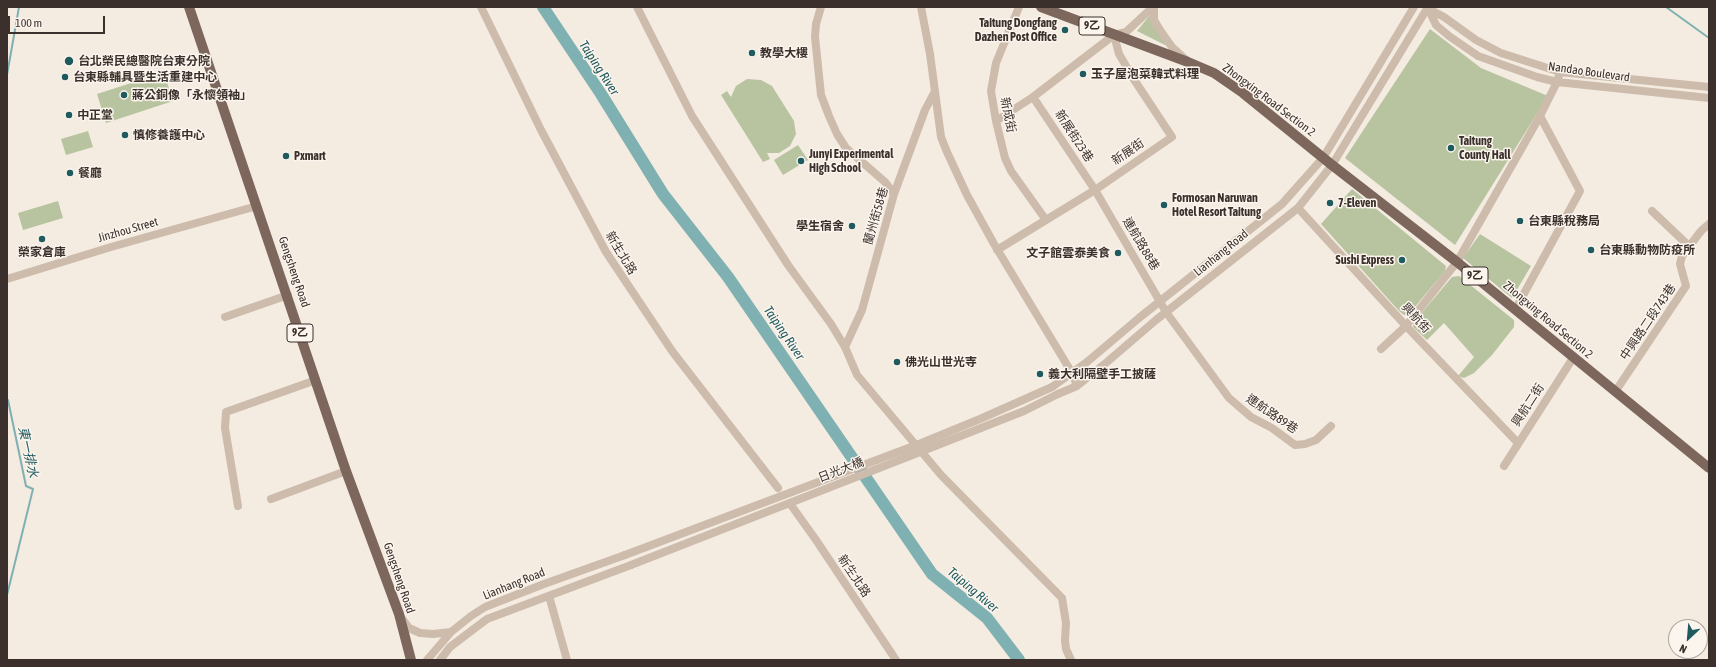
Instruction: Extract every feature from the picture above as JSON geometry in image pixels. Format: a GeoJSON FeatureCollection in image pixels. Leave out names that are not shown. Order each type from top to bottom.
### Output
{"type":"FeatureCollection","features":[{"type":"Feature","properties":{"kind":"main road","name":"Gengsheng Road"},"geometry":{"type":"LineString","coordinates":[[189,7],[288,295],[346,470],[399,614],[411,660]]}},
{"type":"Feature","properties":{"kind":"main road","name":"Zhongxing Road Section 2"},"geometry":{"type":"LineString","coordinates":[[1041,7],[1214,73],[1243,93],[1323,158]]}},
{"type":"Feature","properties":{"kind":"main road","name":"9乙"},"geometry":{"type":"LineString","coordinates":[[1323,158],[1332,165]]}},
{"type":"Feature","properties":{"kind":"main road","name":"Zhongxing Road Section 2"},"geometry":{"type":"LineString","coordinates":[[1332,165],[1457,262],[1615,392]]}},
{"type":"Feature","properties":{"kind":"main road","name":"9乙"},"geometry":{"type":"LineString","coordinates":[[1615,392],[1709,468]]}},
{"type":"Feature","properties":{"kind":"street","name":"新生北路"},"geometry":{"type":"LineString","coordinates":[[481,7],[538,124],[606,252],[672,351],[778,488]]}},
{"type":"Feature","properties":{"kind":"street"},"geometry":{"type":"LineString","coordinates":[[637,7],[692,116],[788,265],[846,347],[857,375],[902,431],[941,475],[1062,598],[1066,623],[1066,649],[1071,660]]}},
{"type":"Feature","properties":{"kind":"street"},"geometry":{"type":"LineString","coordinates":[[821,7],[816,24],[815,37],[821,95],[829,116],[837,134],[846,148],[885,182],[894,194]]}},
{"type":"Feature","properties":{"kind":"street"},"geometry":{"type":"LineString","coordinates":[[921,7],[930,54],[940,137],[967,195],[997,250],[1021,292],[1072,373],[1076,386]]}},
{"type":"Feature","properties":{"kind":"street","name":"新成街"},"geometry":{"type":"LineString","coordinates":[[1019,7],[996,63],[991,92],[1002,148],[1011,171],[1046,220]]}},
{"type":"Feature","properties":{"kind":"street"},"geometry":{"type":"LineString","coordinates":[[996,121],[1033,97],[1114,35],[1126,32],[1153,7]]}},
{"type":"Feature","properties":{"kind":"street"},"geometry":{"type":"LineString","coordinates":[[1153,7],[1154,20],[1160,30],[1172,48],[1188,62]]}},
{"type":"Feature","properties":{"kind":"street","name":"Lianhang Road"},"geometry":{"type":"LineString","coordinates":[[1052,387],[1087,362],[1160,301],[1282,204],[1323,158],[1414,7]]}},
{"type":"Feature","properties":{"kind":"street","name":"Lianhang Road"},"geometry":{"type":"LineString","coordinates":[[1058,394],[1076,386],[1107,362],[1166,312],[1298,208],[1332,165],[1396,62],[1427,7]]}},
{"type":"Feature","properties":{"kind":"street","name":"Nandao Boulevard"},"geometry":{"type":"LineString","coordinates":[[1427,7],[1444,17],[1476,40],[1501,53],[1560,72],[1709,87]]}},
{"type":"Feature","properties":{"kind":"street","name":"Nandao Boulevard"},"geometry":{"type":"LineString","coordinates":[[1427,7],[1436,25],[1449,36],[1478,56],[1498,64],[1557,82],[1709,98]]}},
{"type":"Feature","properties":{"kind":"street","name":"新展街"},"geometry":{"type":"LineString","coordinates":[[997,250],[1095,190],[1172,137],[1119,54],[1114,35]]}},
{"type":"Feature","properties":{"kind":"street"},"geometry":{"type":"LineString","coordinates":[[1381,349],[1406,326],[1457,262],[1540,116],[1557,82],[1560,72]]}},
{"type":"Feature","properties":{"kind":"street","name":"蘭州街58巷"},"geometry":{"type":"LineString","coordinates":[[846,347],[862,310],[894,194],[925,110],[934,93]]}},
{"type":"Feature","properties":{"kind":"street","name":"新展街23巷"},"geometry":{"type":"LineString","coordinates":[[1033,97],[1095,190]]}},
{"type":"Feature","properties":{"kind":"street"},"geometry":{"type":"LineString","coordinates":[[1515,310],[1580,191],[1540,116]]}},
{"type":"Feature","properties":{"kind":"street","name":"連航路88巷"},"geometry":{"type":"LineString","coordinates":[[1095,190],[1166,312]]}},
{"type":"Feature","properties":{"kind":"street","name":"Jinzhou Street"},"geometry":{"type":"LineString","coordinates":[[7,279],[111,247],[257,206]]}},
{"type":"Feature","properties":{"kind":"street","name":"興航街"},"geometry":{"type":"LineString","coordinates":[[1298,208],[1406,326],[1518,443]]}},
{"type":"Feature","properties":{"kind":"street"},"geometry":{"type":"LineString","coordinates":[[1652,211],[1690,247]]}},
{"type":"Feature","properties":{"kind":"street","name":"中興路二段743巷"},"geometry":{"type":"LineString","coordinates":[[1615,392],[1686,286],[1680,264],[1682,256],[1701,231],[1709,224]]}},
{"type":"Feature","properties":{"kind":"street"},"geometry":{"type":"LineString","coordinates":[[1232,244],[1239,254]]}},
{"type":"Feature","properties":{"kind":"street"},"geometry":{"type":"LineString","coordinates":[[225,317],[288,295]]}},
{"type":"Feature","properties":{"kind":"street","name":"連航路89巷"},"geometry":{"type":"LineString","coordinates":[[1166,312],[1229,398],[1251,417],[1272,428],[1296,444],[1304,444],[1316,440],[1331,426]]}},
{"type":"Feature","properties":{"kind":"street","name":"興航二街"},"geometry":{"type":"LineString","coordinates":[[1504,466],[1573,358]]}},
{"type":"Feature","properties":{"kind":"street"},"geometry":{"type":"LineString","coordinates":[[238,506],[224,428],[226,412],[316,380]]}},
{"type":"Feature","properties":{"kind":"street","name":"日光大橋"},"geometry":{"type":"LineString","coordinates":[[625,555],[919,444],[1052,387]]}},
{"type":"Feature","properties":{"kind":"street","name":"日光大橋"},"geometry":{"type":"LineString","coordinates":[[632,565],[1024,411],[1058,394]]}},
{"type":"Feature","properties":{"kind":"street"},"geometry":{"type":"LineString","coordinates":[[271,499],[346,470]]}},
{"type":"Feature","properties":{"kind":"street","name":"新生北路"},"geometry":{"type":"LineString","coordinates":[[791,505],[896,660]]}},
{"type":"Feature","properties":{"kind":"street","name":"Lianhang Road"},"geometry":{"type":"LineString","coordinates":[[427,660],[451,632],[471,616],[495,603],[625,555]]}},
{"type":"Feature","properties":{"kind":"street","name":"Lianhang Road"},"geometry":{"type":"LineString","coordinates":[[440,660],[450,647],[465,634],[487,619],[632,565]]}},
{"type":"Feature","properties":{"kind":"street"},"geometry":{"type":"LineString","coordinates":[[549,596],[567,660]]}},
{"type":"Feature","properties":{"kind":"street"},"geometry":{"type":"LineString","coordinates":[[495,603],[497,615]]}},
{"type":"Feature","properties":{"kind":"street"},"geometry":{"type":"LineString","coordinates":[[399,614],[409,628],[420,633],[433,634],[451,632]]}},
{"type":"Feature","properties":{"kind":"green space"},"geometry":{"type":"Polygon","coordinates":[[[1150,15],[1150,19],[1167,46],[1137,31],[1150,15]]]}},
{"type":"Feature","properties":{"kind":"green space"},"geometry":{"type":"Polygon","coordinates":[[[1430,29],[1481,68],[1548,96],[1455,245],[1345,158],[1430,29]]]}},
{"type":"Feature","properties":{"kind":"green space"},"geometry":{"type":"Polygon","coordinates":[[[156,75],[166,79],[173,101],[106,123],[97,94],[156,75]]]}},
{"type":"Feature","properties":{"kind":"green space"},"geometry":{"type":"Polygon","coordinates":[[[747,79],[761,80],[772,86],[794,121],[796,134],[790,146],[779,153],[767,153],[770,159],[763,162],[721,95],[727,91],[731,97],[736,86],[747,79]]]}},
{"type":"Feature","properties":{"kind":"green space"},"geometry":{"type":"Polygon","coordinates":[[[88,131],[93,147],[66,155],[61,139],[88,131]]]}},
{"type":"Feature","properties":{"kind":"green space"},"geometry":{"type":"Polygon","coordinates":[[[798,145],[808,160],[783,175],[774,160],[798,145]]]}},
{"type":"Feature","properties":{"kind":"green space"},"geometry":{"type":"Polygon","coordinates":[[[1352,189],[1446,266],[1445,271],[1409,314],[1404,315],[1399,311],[1321,224],[1352,189]]]}},
{"type":"Feature","properties":{"kind":"green space"},"geometry":{"type":"Polygon","coordinates":[[[58,201],[63,218],[23,230],[18,213],[58,201]]]}},
{"type":"Feature","properties":{"kind":"green space"},"geometry":{"type":"Polygon","coordinates":[[[1480,234],[1531,266],[1512,298],[1463,258],[1480,234]]]}},
{"type":"Feature","properties":{"kind":"green space"},"geometry":{"type":"Polygon","coordinates":[[[1459,276],[1514,320],[1514,327],[1492,355],[1474,373],[1464,378],[1458,376],[1474,357],[1444,323],[1427,340],[1413,327],[1414,322],[1452,277],[1459,276]]]}},
{"type":"Feature","properties":{"kind":"waterway","name":"東一排水"},"geometry":{"type":"LineString","coordinates":[[7,75],[19,7]]}},
{"type":"Feature","properties":{"kind":"waterway","name":"Taiping River"},"geometry":{"type":"LineString","coordinates":[[543,7],[601,94],[663,194],[728,277],[932,574],[987,618],[1019,660]]}},
{"type":"Feature","properties":{"kind":"waterway"},"geometry":{"type":"LineString","coordinates":[[1666,7],[1709,38]]}},
{"type":"Feature","properties":{"kind":"waterway","name":"東一排水"},"geometry":{"type":"LineString","coordinates":[[7,595],[33,489],[26,486],[8,400]]}},
{"type":"Feature","properties":{"kind":"place","name":"Taitung Dongfang Dazhen Post Office"},"geometry":{"type":"Point","coordinates":[1065,30]}},
{"type":"Feature","properties":{"kind":"place","name":"教學大樓"},"geometry":{"type":"Point","coordinates":[752,53]}},
{"type":"Feature","properties":{"kind":"place","name":"台北榮民總醫院台東分院"},"geometry":{"type":"Point","coordinates":[69,61]}},
{"type":"Feature","properties":{"kind":"place","name":"玉子屋泡菜韓式料理"},"geometry":{"type":"Point","coordinates":[1083,74]}},
{"type":"Feature","properties":{"kind":"place","name":"台東縣輔具暨生活重建中心"},"geometry":{"type":"Point","coordinates":[65,77]}},
{"type":"Feature","properties":{"kind":"place","name":"蔣公銅像「永懷領袖」"},"geometry":{"type":"Point","coordinates":[124,95]}},
{"type":"Feature","properties":{"kind":"place","name":"中正堂"},"geometry":{"type":"Point","coordinates":[69,115]}},
{"type":"Feature","properties":{"kind":"place","name":"慎修養護中心"},"geometry":{"type":"Point","coordinates":[125,135]}},
{"type":"Feature","properties":{"kind":"place","name":"Taitung County Hall"},"geometry":{"type":"Point","coordinates":[1451,148]}},
{"type":"Feature","properties":{"kind":"place","name":"Pxmart"},"geometry":{"type":"Point","coordinates":[286,156]}},
{"type":"Feature","properties":{"kind":"place","name":"Junyi Experimental High School"},"geometry":{"type":"Point","coordinates":[801,161]}},
{"type":"Feature","properties":{"kind":"place","name":"餐廳"},"geometry":{"type":"Point","coordinates":[70,173]}},
{"type":"Feature","properties":{"kind":"place","name":"7-Eleven"},"geometry":{"type":"Point","coordinates":[1330,203]}},
{"type":"Feature","properties":{"kind":"place","name":"Formosan Naruwan Hotel Resort Taitung"},"geometry":{"type":"Point","coordinates":[1164,205]}},
{"type":"Feature","properties":{"kind":"place","name":"台東縣稅務局"},"geometry":{"type":"Point","coordinates":[1520,221]}},
{"type":"Feature","properties":{"kind":"place","name":"學生宿舍"},"geometry":{"type":"Point","coordinates":[852,226]}},
{"type":"Feature","properties":{"kind":"place","name":"榮家倉庫"},"geometry":{"type":"Point","coordinates":[42,239]}},
{"type":"Feature","properties":{"kind":"place","name":"台東縣動物防疫所"},"geometry":{"type":"Point","coordinates":[1591,250]}},
{"type":"Feature","properties":{"kind":"place","name":"文子館雲泰美食"},"geometry":{"type":"Point","coordinates":[1118,253]}},
{"type":"Feature","properties":{"kind":"place","name":"Sushi Express"},"geometry":{"type":"Point","coordinates":[1402,260]}},
{"type":"Feature","properties":{"kind":"place","name":"佛光山世光寺"},"geometry":{"type":"Point","coordinates":[897,362]}},
{"type":"Feature","properties":{"kind":"place","name":"義大利隔壁手工披薩"},"geometry":{"type":"Point","coordinates":[1040,374]}}]}
